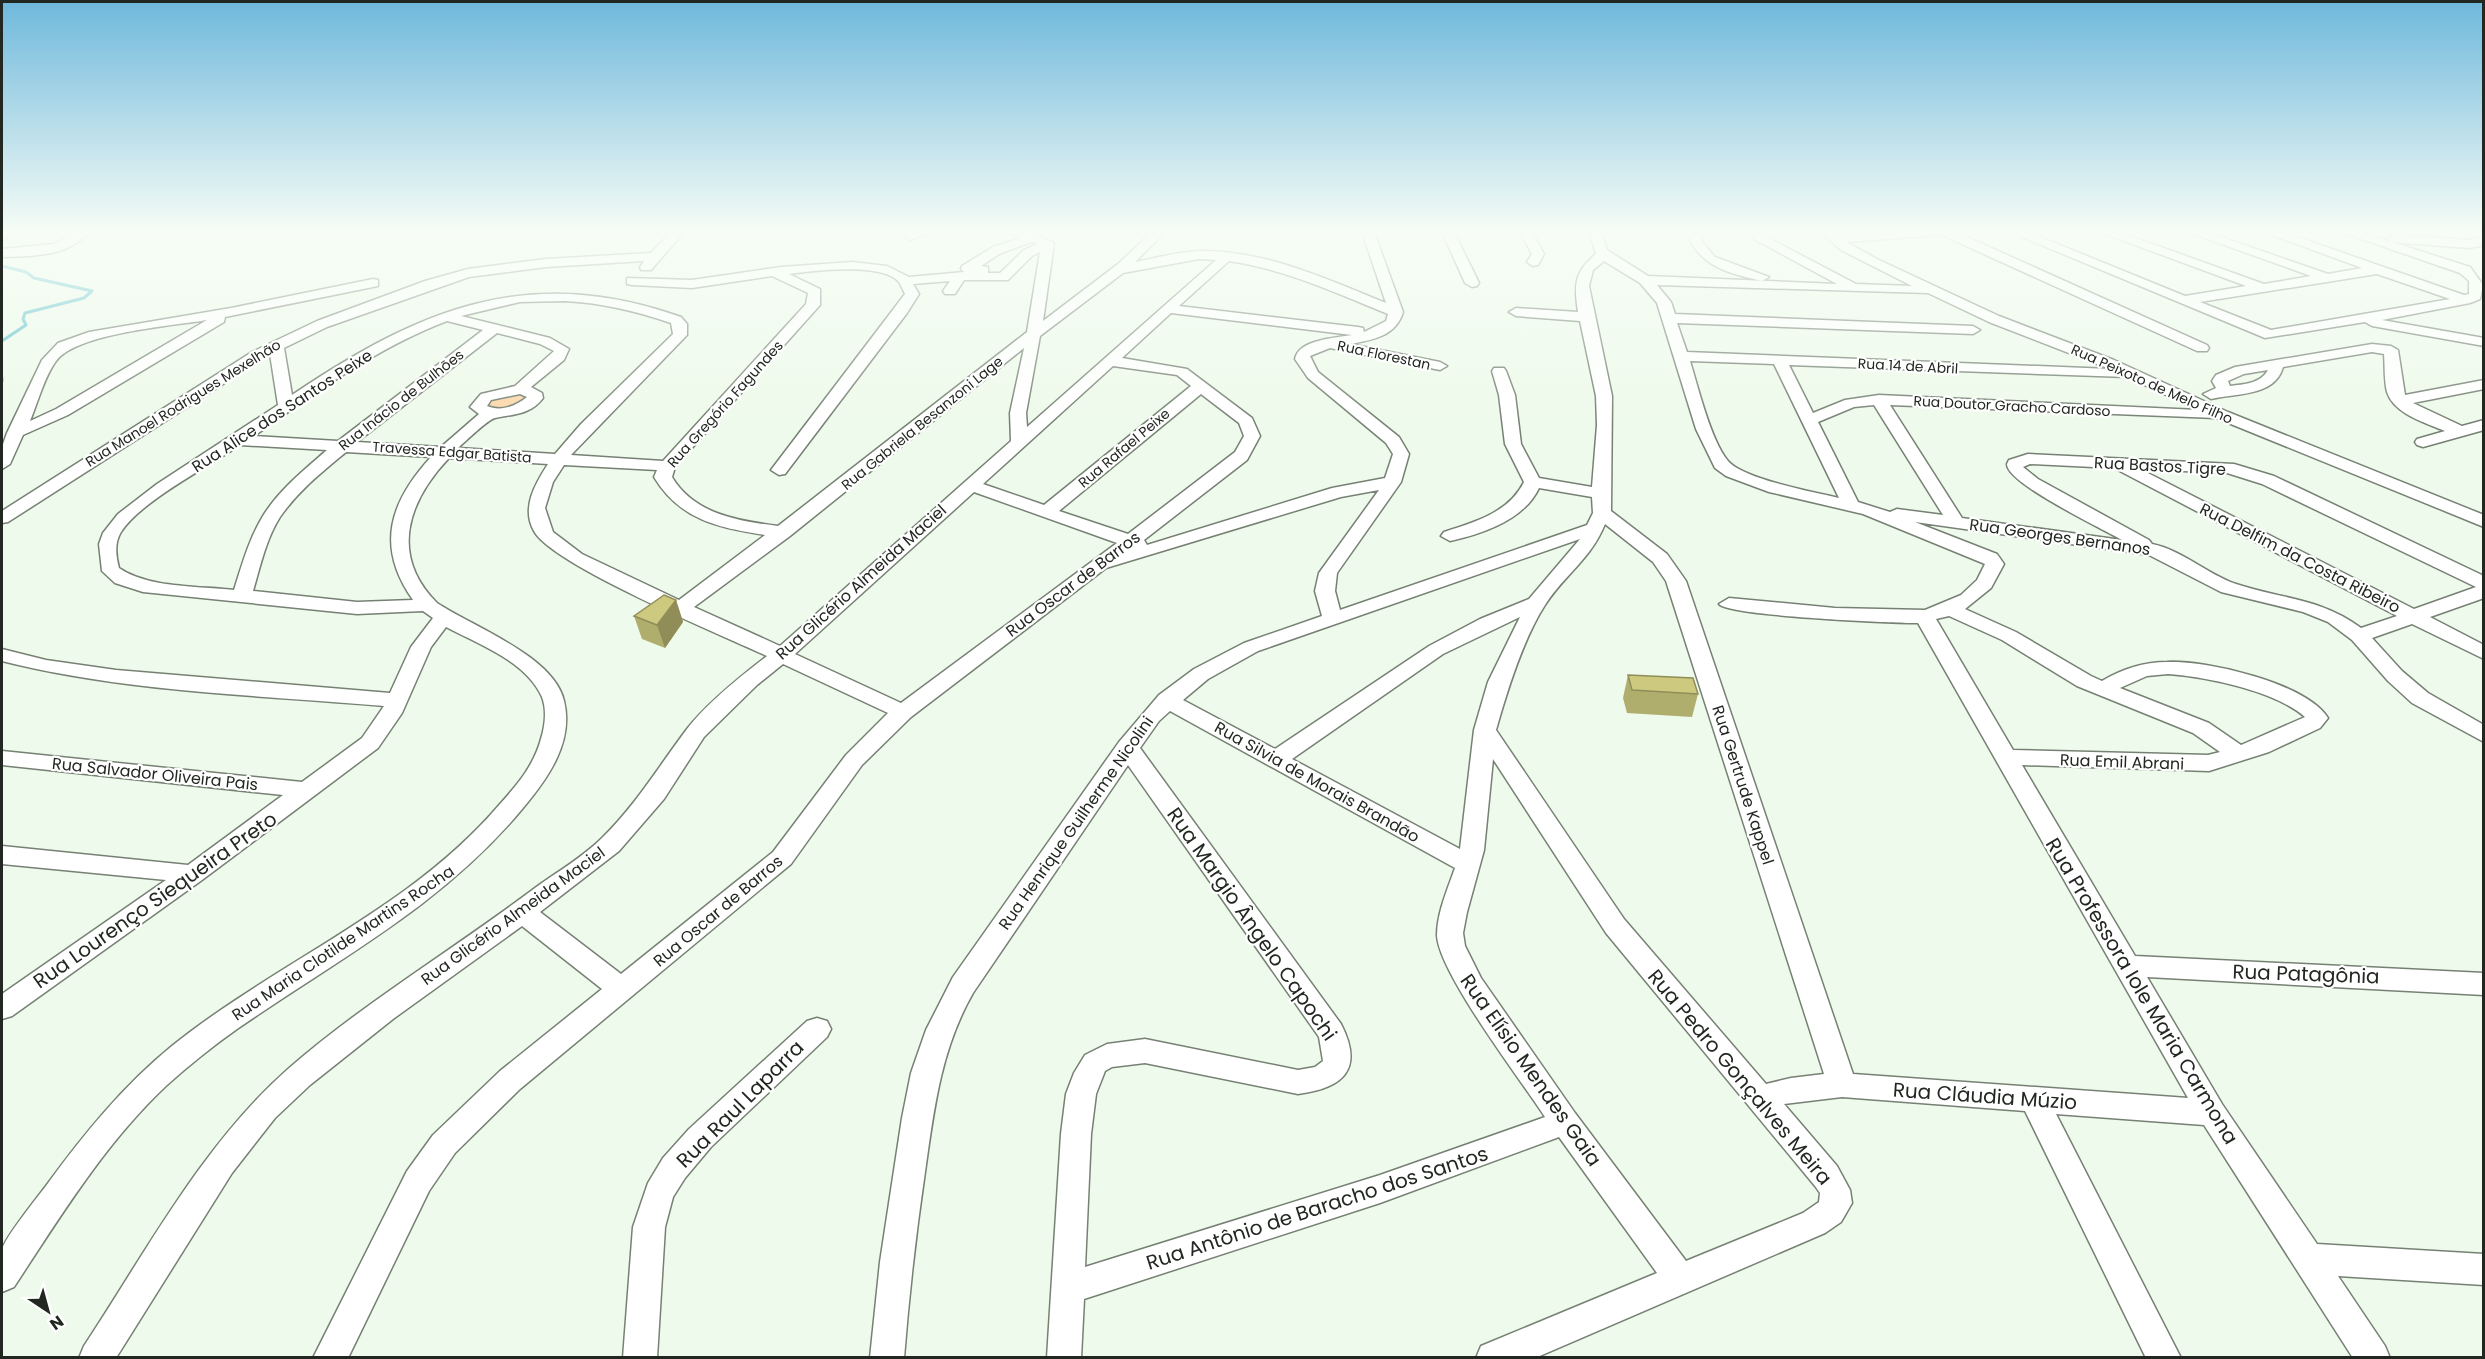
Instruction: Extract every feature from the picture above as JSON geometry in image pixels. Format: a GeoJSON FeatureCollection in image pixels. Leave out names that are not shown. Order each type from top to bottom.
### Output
{"type":"FeatureCollection","features":[{"type":"Feature","properties":{"kind":"street"},"geometry":{"type":"LineString","coordinates":[[2,464],[49,360],[63,346],[98,334],[231,312],[312,295]]}},
{"type":"Feature","properties":{"kind":"street","name":"Rua Manoel Rodrigues Mexelhão"},"geometry":{"type":"LineString","coordinates":[[2,518],[276,345],[397,295]]}},
{"type":"Feature","properties":{"kind":"street"},"geometry":{"type":"LineString","coordinates":[[610,302],[617,295]]}},
{"type":"Feature","properties":{"kind":"street","name":"Rua Gregório Fagundes"},"geometry":{"type":"LineString","coordinates":[[783,532],[740,527],[697,510],[674,495],[663,477],[667,466],[813,305],[814,295]]}},
{"type":"Feature","properties":{"kind":"street"},"geometry":{"type":"LineString","coordinates":[[779,470],[908,301],[910,295]]}},
{"type":"Feature","properties":{"kind":"street"},"geometry":{"type":"LineString","coordinates":[[1019,441],[1017,423],[1036,295]]}},
{"type":"Feature","properties":{"kind":"street","name":"Rua Gabriela Besanzoni Lage"},"geometry":{"type":"LineString","coordinates":[[681,607],[783,532],[1084,295]]}},
{"type":"Feature","properties":{"kind":"street","name":"Rua Glicério Almeida Maciel"},"geometry":{"type":"LineString","coordinates":[[96,1358],[221,1163],[265,1109],[300,1076],[373,1018],[522,912],[610,845],[656,793],[696,732],[750,680],[782,655],[1183,295]]}},
{"type":"Feature","properties":{"kind":"street"},"geometry":{"type":"LineString","coordinates":[[1353,295],[1396,312]]}},
{"type":"Feature","properties":{"kind":"street"},"geometry":{"type":"LineString","coordinates":[[1334,619],[1325,591],[1328,573],[1372,514],[1392,482],[1401,454],[1393,440],[1305,366],[1302,359],[1307,350],[1376,333],[1391,324],[1396,318],[1396,312],[1390,295]]}},
{"type":"Feature","properties":{"kind":"street"},"geometry":{"type":"LineString","coordinates":[[1499,371],[1507,394],[1513,444],[1533,482],[1599,511],[1605,452],[1605,412],[1585,295]]}},
{"type":"Feature","properties":{"kind":"street","name":"Rua Peixoto de Melo Filho"},"geometry":{"type":"LineString","coordinates":[[1941,295],[1994,319],[2134,374],[2222,415],[2484,522]]}},
{"type":"Feature","properties":{"kind":"street"},"geometry":{"type":"LineString","coordinates":[[2086,295],[2202,348]]}},
{"type":"Feature","properties":{"kind":"street"},"geometry":{"type":"LineString","coordinates":[[2173,295],[2270,335],[2465,300],[2475,295]]}},
{"type":"Feature","properties":{"kind":"street"},"geometry":{"type":"LineString","coordinates":[[2184,300],[2214,295]]}},
{"type":"Feature","properties":{"kind":"street"},"geometry":{"type":"LineString","coordinates":[[2453,295],[2465,300]]}},
{"type":"Feature","properties":{"kind":"street","name":"Rua Alice dos Santos Peixe"},"geometry":{"type":"LineString","coordinates":[[436,611],[357,608],[143,586],[122,579],[111,571],[106,554],[115,529],[136,509],[377,348],[447,317],[479,306],[524,298],[574,296],[610,302],[676,320],[680,324],[680,335],[557,459],[538,490],[534,506],[541,530],[554,544],[569,554],[903,712]]}},
{"type":"Feature","properties":{"kind":"street"},"geometry":{"type":"LineString","coordinates":[[1661,297],[1704,429],[1721,464],[1732,472],[1775,488],[1861,509],[1995,562],[1990,576],[1980,587],[1950,609],[1924,616],[1844,614],[1729,604]]}},
{"type":"Feature","properties":{"kind":"street"},"geometry":{"type":"LineString","coordinates":[[1168,309],[1376,333]]}},
{"type":"Feature","properties":{"kind":"street"},"geometry":{"type":"LineString","coordinates":[[15,432],[62,412],[231,312]]}},
{"type":"Feature","properties":{"kind":"street"},"geometry":{"type":"LineString","coordinates":[[1516,312],[1587,317]]}},
{"type":"Feature","properties":{"kind":"street"},"geometry":{"type":"LineString","coordinates":[[447,317],[494,330]]}},
{"type":"Feature","properties":{"kind":"street"},"geometry":{"type":"LineString","coordinates":[[1669,318],[1973,330]]}},
{"type":"Feature","properties":{"kind":"street"},"geometry":{"type":"LineString","coordinates":[[2356,319],[2484,342]]}},
{"type":"Feature","properties":{"kind":"street"},"geometry":{"type":"LineString","coordinates":[[2446,335],[2484,329]]}},
{"type":"Feature","properties":{"kind":"street","name":"Rua Maria Clotilde Martins Rocha"},"geometry":{"type":"LineString","coordinates":[[2,1276],[103,1137],[141,1092],[210,1033],[453,868],[504,818],[532,781],[548,754],[556,717],[555,700],[546,684],[514,656],[436,611],[416,591],[405,570],[398,545],[401,515],[414,491],[446,453],[490,413],[513,411],[532,402],[534,393],[520,389],[559,357],[562,349],[545,341],[494,330]]}},
{"type":"Feature","properties":{"kind":"street","name":"Rua Inácio de Bulhões"},"geometry":{"type":"LineString","coordinates":[[242,596],[259,542],[272,517],[298,484],[342,445],[494,330]]}},
{"type":"Feature","properties":{"kind":"street","name":"Rua Florestan"},"geometry":{"type":"LineString","coordinates":[[1329,343],[1440,366]]}},
{"type":"Feature","properties":{"kind":"street"},"geometry":{"type":"LineString","coordinates":[[276,345],[286,407]]}},
{"type":"Feature","properties":{"kind":"street"},"geometry":{"type":"LineString","coordinates":[[2190,400],[2224,390],[2268,383],[2276,375],[2277,363],[2365,349],[2391,350],[2395,392],[2400,401],[2415,412],[2459,431]]}},
{"type":"Feature","properties":{"kind":"street","name":"Rua 14 de Abril"},"geometry":{"type":"LineString","coordinates":[[1681,356],[2134,374]]}},
{"type":"Feature","properties":{"kind":"street"},"geometry":{"type":"LineString","coordinates":[[1779,360],[1808,422],[1861,509]]}},
{"type":"Feature","properties":{"kind":"street","name":"Rua Oscar de Barros"},"geometry":{"type":"LineString","coordinates":[[330,1358],[418,1181],[444,1144],[510,1080],[782,858],[801,837],[848,766],[871,740],[903,712],[1217,476],[1241,456],[1249,445],[1251,428],[1246,421],[1202,384],[1171,369],[1111,361]]}},
{"type":"Feature","properties":{"kind":"street","name":"Rua Rafael Peixe"},"geometry":{"type":"LineString","coordinates":[[1047,512],[1202,384]]}},
{"type":"Feature","properties":{"kind":"street"},"geometry":{"type":"LineString","coordinates":[[2400,401],[2484,384]]}},
{"type":"Feature","properties":{"kind":"street"},"geometry":{"type":"LineString","coordinates":[[1879,400],[1909,452],[1956,522]]}},
{"type":"Feature","properties":{"kind":"street","name":"Rua Doutor Gracho Cardoso"},"geometry":{"type":"LineString","coordinates":[[1808,422],[1851,403],[1879,400],[2222,415]]}},
{"type":"Feature","properties":{"kind":"street"},"geometry":{"type":"LineString","coordinates":[[2423,442],[2484,425]]}},
{"type":"Feature","properties":{"kind":"street","name":"Travessa Edgar Batista"},"geometry":{"type":"LineString","coordinates":[[237,440],[667,466]]}},
{"type":"Feature","properties":{"kind":"street","name":"Rua Bastos Tigre"},"geometry":{"type":"LineString","coordinates":[[2154,550],[2032,483],[2015,469],[2015,464],[2028,459],[2228,468],[2254,475],[2484,584]]}},
{"type":"Feature","properties":{"kind":"street","name":"Rua Delfim da Costa Ribeiro"},"geometry":{"type":"LineString","coordinates":[[2116,464],[2484,653]]}},
{"type":"Feature","properties":{"kind":"street"},"geometry":{"type":"LineString","coordinates":[[1098,566],[1338,492],[1392,482]]}},
{"type":"Feature","properties":{"kind":"street"},"geometry":{"type":"LineString","coordinates":[[1450,536],[1509,512],[1522,501],[1533,482]]}},
{"type":"Feature","properties":{"kind":"street"},"geometry":{"type":"LineString","coordinates":[[969,485],[1156,550]]}},
{"type":"Feature","properties":{"kind":"street"},"geometry":{"type":"LineString","coordinates":[[2463,512],[2484,503]]}},
{"type":"Feature","properties":{"kind":"street","name":"Rua Georges Bernanos"},"geometry":{"type":"LineString","coordinates":[[1861,509],[2154,550],[2228,588],[2325,614],[2359,636],[2395,676],[2420,698],[2484,735]]}},
{"type":"Feature","properties":{"kind":"street","name":"Rua Elísio Mendes Gaia"},"geometry":{"type":"LineString","coordinates":[[1599,511],[1585,548],[1536,603],[1499,682],[1485,730],[1478,805],[1468,864],[1450,933],[1457,962],[1565,1122],[1681,1280]]}},
{"type":"Feature","properties":{"kind":"street","name":"Rua Henrique Guilherme Nicolini"},"geometry":{"type":"LineString","coordinates":[[887,1358],[900,1223],[922,1085],[933,1041],[946,1011],[963,985],[1127,747],[1151,716],[1167,700],[1201,674],[1251,647],[1334,619],[1599,511]]}},
{"type":"Feature","properties":{"kind":"street","name":"Rua Gertrude Kappel"},"geometry":{"type":"LineString","coordinates":[[1599,511],[1660,558],[1676,581],[1842,1085]]}},
{"type":"Feature","properties":{"kind":"street"},"geometry":{"type":"LineString","coordinates":[[740,527],[753,555]]}},
{"type":"Feature","properties":{"kind":"street"},"geometry":{"type":"LineString","coordinates":[[2359,636],[2484,591]]}},
{"type":"Feature","properties":{"kind":"street"},"geometry":{"type":"LineString","coordinates":[[1276,759],[1436,650],[1487,623],[1536,603]]}},
{"type":"Feature","properties":{"kind":"street"},"geometry":{"type":"LineString","coordinates":[[1950,609],[2009,636],[2075,676],[2201,728],[2237,753]]}},
{"type":"Feature","properties":{"kind":"street","name":"Rua Lourenço Siequeira Preto"},"geometry":{"type":"LineString","coordinates":[[2,1008],[193,874],[308,790],[383,730],[436,611]]}},
{"type":"Feature","properties":{"kind":"street","name":"Rua Professora Iole Maria Carmona"},"geometry":{"type":"LineString","coordinates":[[1924,616],[2212,1113],[2310,1258],[2373,1358]]}},
{"type":"Feature","properties":{"kind":"street"},"geometry":{"type":"LineString","coordinates":[[2,655],[46,666],[116,676],[397,700]]}},
{"type":"Feature","properties":{"kind":"street","name":"Rua Emil Abrani"},"geometry":{"type":"LineString","coordinates":[[2005,757],[2185,765],[2209,763],[2293,733],[2316,720],[2316,714],[2262,688],[2189,669],[2136,673],[2121,678],[2103,689]]}},
{"type":"Feature","properties":{"kind":"street","name":"Rua Silvia de Morais Brandão"},"geometry":{"type":"LineString","coordinates":[[1167,700],[1468,864]]}},
{"type":"Feature","properties":{"kind":"street","name":"Rua Pedro Gonçalves Meira"},"geometry":{"type":"LineString","coordinates":[[1485,730],[1615,926],[1826,1176],[1835,1190],[1836,1203],[1830,1212],[1814,1223],[1493,1358]]}},
{"type":"Feature","properties":{"kind":"street","name":"Rua Margio Ângelo Capochi"},"geometry":{"type":"LineString","coordinates":[[1064,1358],[1081,1094],[1088,1073],[1095,1063],[1116,1054],[1145,1051],[1298,1082],[1318,1080],[1329,1075],[1337,1068],[1339,1055],[1331,1032],[1127,747]]}},
{"type":"Feature","properties":{"kind":"street","name":"Rua Salvador Oliveira Pais"},"geometry":{"type":"LineString","coordinates":[[2,758],[308,790]]}},
{"type":"Feature","properties":{"kind":"street"},"geometry":{"type":"LineString","coordinates":[[2,855],[193,874]]}},
{"type":"Feature","properties":{"kind":"street"},"geometry":{"type":"LineString","coordinates":[[522,912],[622,990]]}},
{"type":"Feature","properties":{"kind":"street","name":"Rua Patagônia"},"geometry":{"type":"LineString","coordinates":[[2128,966],[2426,979],[2484,984]]}},
{"type":"Feature","properties":{"kind":"street","name":"Rua Raul Laparra"},"geometry":{"type":"LineString","coordinates":[[640,1358],[649,1227],[660,1193],[674,1168],[700,1138],[817,1029]]}},
{"type":"Feature","properties":{"kind":"street","name":"Rua Cláudia Múzio"},"geometry":{"type":"LineString","coordinates":[[1759,1098],[1791,1090],[1842,1085],[2212,1113]]}},
{"type":"Feature","properties":{"kind":"street"},"geometry":{"type":"LineString","coordinates":[[2034,1100],[2164,1358]]}},
{"type":"Feature","properties":{"kind":"street","name":"Rua Antônio de Baracho dos Santos"},"geometry":{"type":"LineString","coordinates":[[1067,1288],[1327,1207],[1475,1157],[1565,1122]]}},
{"type":"Feature","properties":{"kind":"street"},"geometry":{"type":"LineString","coordinates":[[2310,1258],[2484,1270]]}},
{"type":"Feature","properties":{"kind":"shaded area"},"geometry":{"type":"Polygon","coordinates":[[[516,392],[527,396],[527,399],[517,405],[501,409],[485,405],[487,401],[516,392]]]}},
{"type":"Feature","properties":{"kind":"building"},"geometry":{"type":"Polygon","coordinates":[[[664,595],[676,600],[657,625],[634,616],[664,595]]]}},
{"type":"Feature","properties":{"kind":"building"},"geometry":{"type":"Polygon","coordinates":[[[1628,675],[1693,678],[1698,694],[1632,690],[1628,675]]]}},
{"type":"Feature","properties":{"kind":"waterway"},"geometry":{"type":"LineString","coordinates":[[2,341],[26,325],[23,319],[25,313],[87,295]]}}]}
